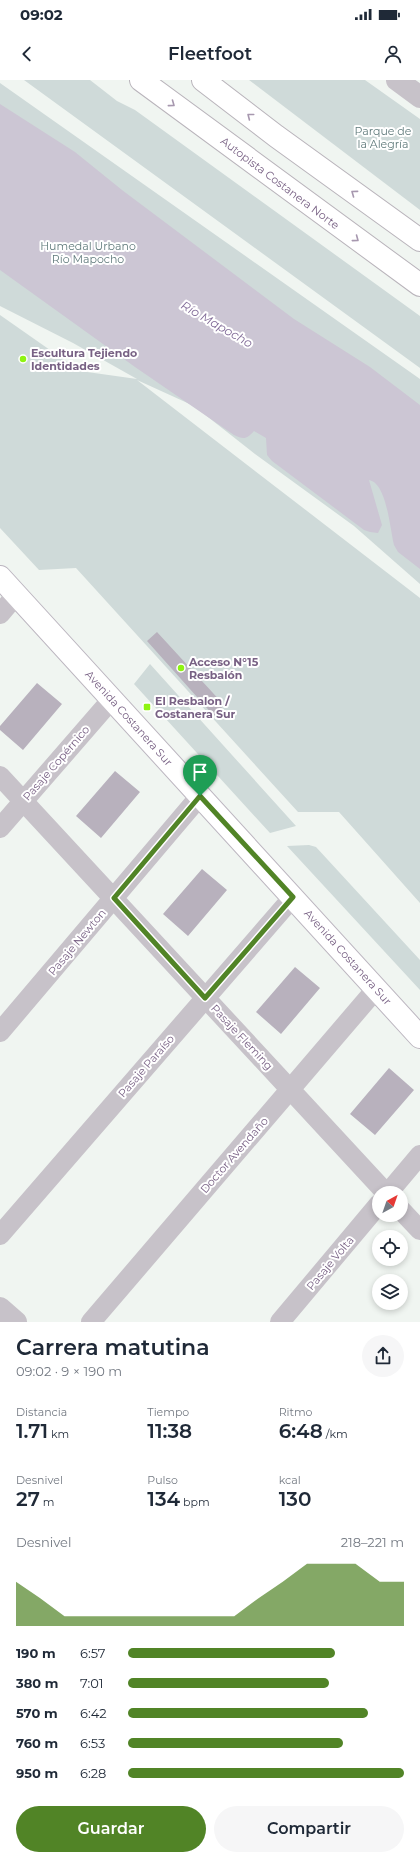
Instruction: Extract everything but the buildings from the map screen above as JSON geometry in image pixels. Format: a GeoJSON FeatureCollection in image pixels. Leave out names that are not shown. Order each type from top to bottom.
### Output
{"type":"FeatureCollection","features":[{"type":"Feature","properties":{"kind":"main road","name":"Autopista Costanera Norte"},"geometry":{"type":"LineString","coordinates":[[142,80],[420,285]]}},
{"type":"Feature","properties":{"kind":"main road"},"geometry":{"type":"LineString","coordinates":[[203,80],[276,136],[420,240]]}},
{"type":"Feature","properties":{"kind":"main road","name":"Avenida Costanera Sur"},"geometry":{"type":"LineString","coordinates":[[0,577],[420,1037]]}},
{"type":"Feature","properties":{"kind":"street"},"geometry":{"type":"LineString","coordinates":[[397,80],[420,97]]}},
{"type":"Feature","properties":{"kind":"street"},"geometry":{"type":"LineString","coordinates":[[0,614],[16,595]]}},
{"type":"Feature","properties":{"kind":"street","name":"Pasaje Copérnico"},"geometry":{"type":"LineString","coordinates":[[0,828],[112,699]]}},
{"type":"Feature","properties":{"kind":"street","name":"Pasaje Fleming"},"geometry":{"type":"LineString","coordinates":[[0,776],[380,1186]]}},
{"type":"Feature","properties":{"kind":"street","name":"Pasaje Newton"},"geometry":{"type":"LineString","coordinates":[[0,1032],[200,796]]}},
{"type":"Feature","properties":{"kind":"street","name":"Pasaje Paraíso"},"geometry":{"type":"LineString","coordinates":[[0,1235],[293,897]]}},
{"type":"Feature","properties":{"kind":"street","name":"Doctor Avendaño"},"geometry":{"type":"LineString","coordinates":[[91,1322],[376,989]]}},
{"type":"Feature","properties":{"kind":"street"},"geometry":{"type":"LineString","coordinates":[[393,1186],[420,1155]]}},
{"type":"Feature","properties":{"kind":"street","name":"Pasaje Volta"},"geometry":{"type":"LineString","coordinates":[[280,1322],[372,1212]]}},
{"type":"Feature","properties":{"kind":"street"},"geometry":{"type":"LineString","coordinates":[[408,1217],[420,1230]]}},
{"type":"Feature","properties":{"kind":"street"},"geometry":{"type":"LineString","coordinates":[[0,1308],[16,1322]]}},
{"type":"Feature","properties":{"kind":"green space"},"geometry":{"type":"Polygon","coordinates":[[[24,80],[90,80],[117,101],[135,110],[420,316],[420,368],[24,80]]]}},
{"type":"Feature","properties":{"kind":"green space","name":"Parque de la Alegría"},"geometry":{"type":"Polygon","coordinates":[[[249,80],[365,80],[420,119],[420,210],[249,80]]]}},
{"type":"Feature","properties":{"kind":"green space"},"geometry":{"type":"Polygon","coordinates":[[[0,83],[420,379],[420,584],[354,526],[255,454],[194,406],[137,380],[420,598],[420,903],[339,812],[298,812],[76,568],[39,570],[0,528],[0,315],[80,371],[137,379],[73,343],[0,306],[0,83]]]}},
{"type":"Feature","properties":{"kind":"green space"},"geometry":{"type":"Polygon","coordinates":[[[150,664],[296,826],[270,833],[134,684],[150,664]]]}},
{"type":"Feature","properties":{"kind":"green space"},"geometry":{"type":"Polygon","coordinates":[[[309,845],[316,847],[420,960],[420,990],[287,846],[309,845]]]}},
{"type":"Feature","properties":{"kind":"water","name":"Humedal Urbano Río Mapocho"},"geometry":{"type":"Polygon","coordinates":[[[0,104],[75,152],[122,190],[294,319],[370,367],[420,405],[420,569],[398,552],[394,545],[384,498],[380,489],[375,483],[369,480],[382,525],[378,533],[364,530],[272,461],[267,455],[266,438],[254,431],[245,438],[240,438],[234,435],[135,367],[0,270],[0,104]]]}},
{"type":"Feature","properties":{"kind":"place","name":"Escultura Tejiendo Identidades"},"geometry":{"type":"Point","coordinates":[23,359]}},
{"type":"Feature","properties":{"kind":"place","name":"Acceso N°15 Resbalón"},"geometry":{"type":"Point","coordinates":[181,668]}},
{"type":"Feature","properties":{"kind":"place","name":"El Resbalon / Costanera Sur"},"geometry":{"type":"Point","coordinates":[147,707]}},
{"type":"Feature","properties":{"kind":"route"},"geometry":{"type":"LineString","coordinates":[[200,796],[293,897],[205,998],[114,898],[200,796]]}},
{"type":"Feature","properties":{"kind":"water label","name":"Río Mapocho"},"geometry":{"type":"Point","coordinates":[217,324]}}]}
